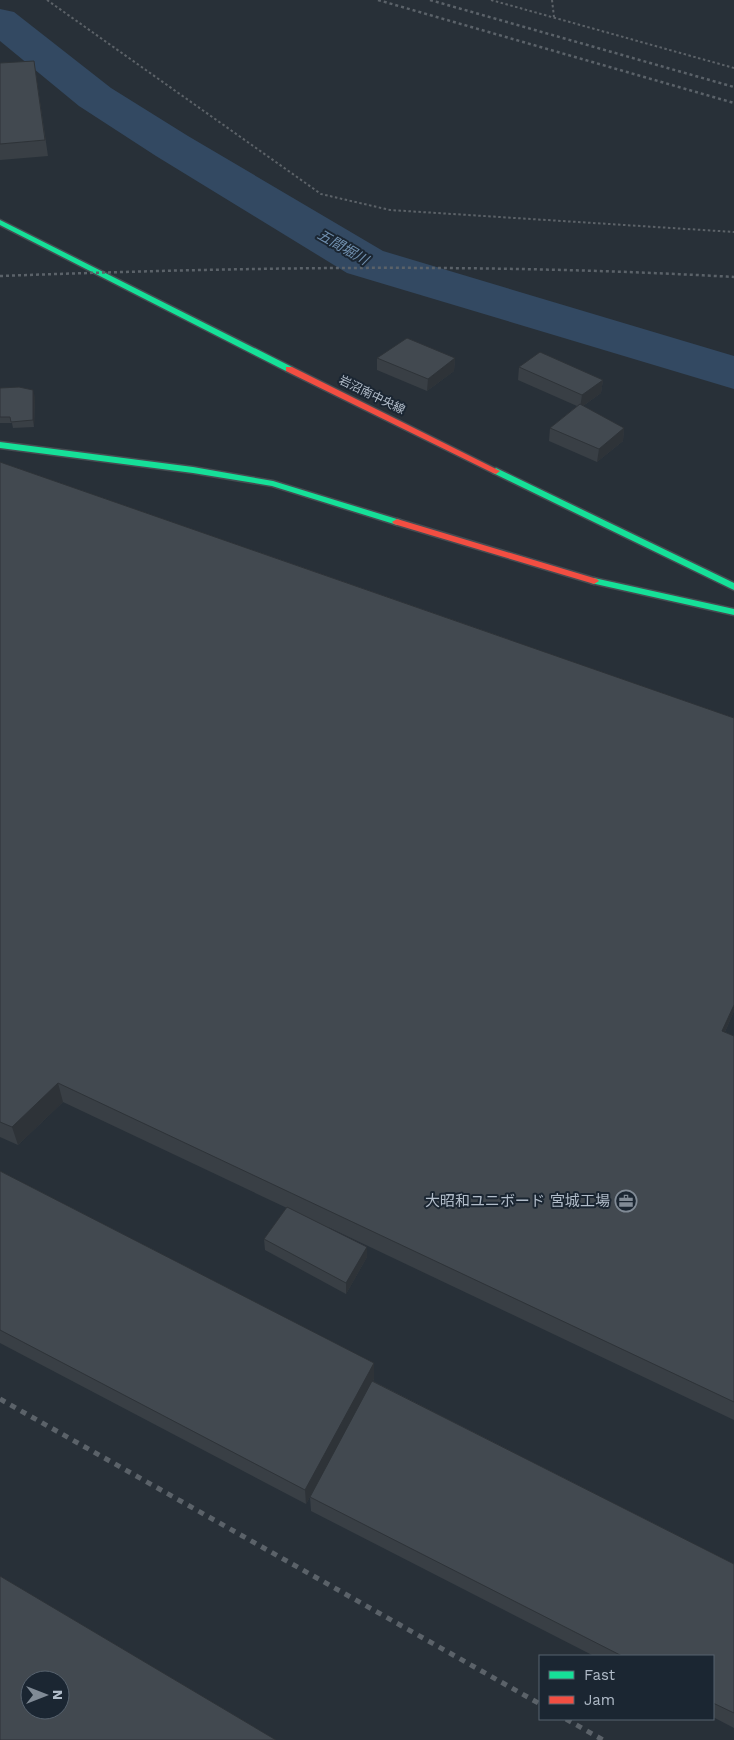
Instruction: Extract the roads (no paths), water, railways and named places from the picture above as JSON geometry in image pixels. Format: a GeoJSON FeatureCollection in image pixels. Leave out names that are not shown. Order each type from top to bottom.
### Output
{"type":"FeatureCollection","features":[{"type":"Feature","properties":{"kind":"street","name":"岩沼南中央線"},"geometry":{"type":"LineString","coordinates":[[0,222],[308,379],[734,587]]}},
{"type":"Feature","properties":{"kind":"street"},"geometry":{"type":"LineString","coordinates":[[0,445],[193,470],[273,484],[588,580],[734,612]]}},
{"type":"Feature","properties":{"kind":"waterway","name":"五間堀川"},"geometry":{"type":"LineString","coordinates":[[0,21],[95,97],[172,146],[365,262],[734,373]]}},
{"type":"Feature","properties":{"kind":"railway"},"geometry":{"type":"LineString","coordinates":[[378,0],[734,103]]}},
{"type":"Feature","properties":{"kind":"railway"},"geometry":{"type":"LineString","coordinates":[[430,0],[734,87]]}},
{"type":"Feature","properties":{"kind":"railway"},"geometry":{"type":"LineString","coordinates":[[0,276],[184,270],[459,268],[734,277]]}},
{"type":"Feature","properties":{"kind":"railway"},"geometry":{"type":"LineString","coordinates":[[0,1399],[539,1703]]}},
{"type":"Feature","properties":{"kind":"railway"},"geometry":{"type":"LineString","coordinates":[[568,1720],[603,1740]]}},
{"type":"Feature","properties":{"kind":"place","name":"大昭和ユニボード 宮城工場"},"geometry":{"type":"Point","coordinates":[626,1201]}}]}
